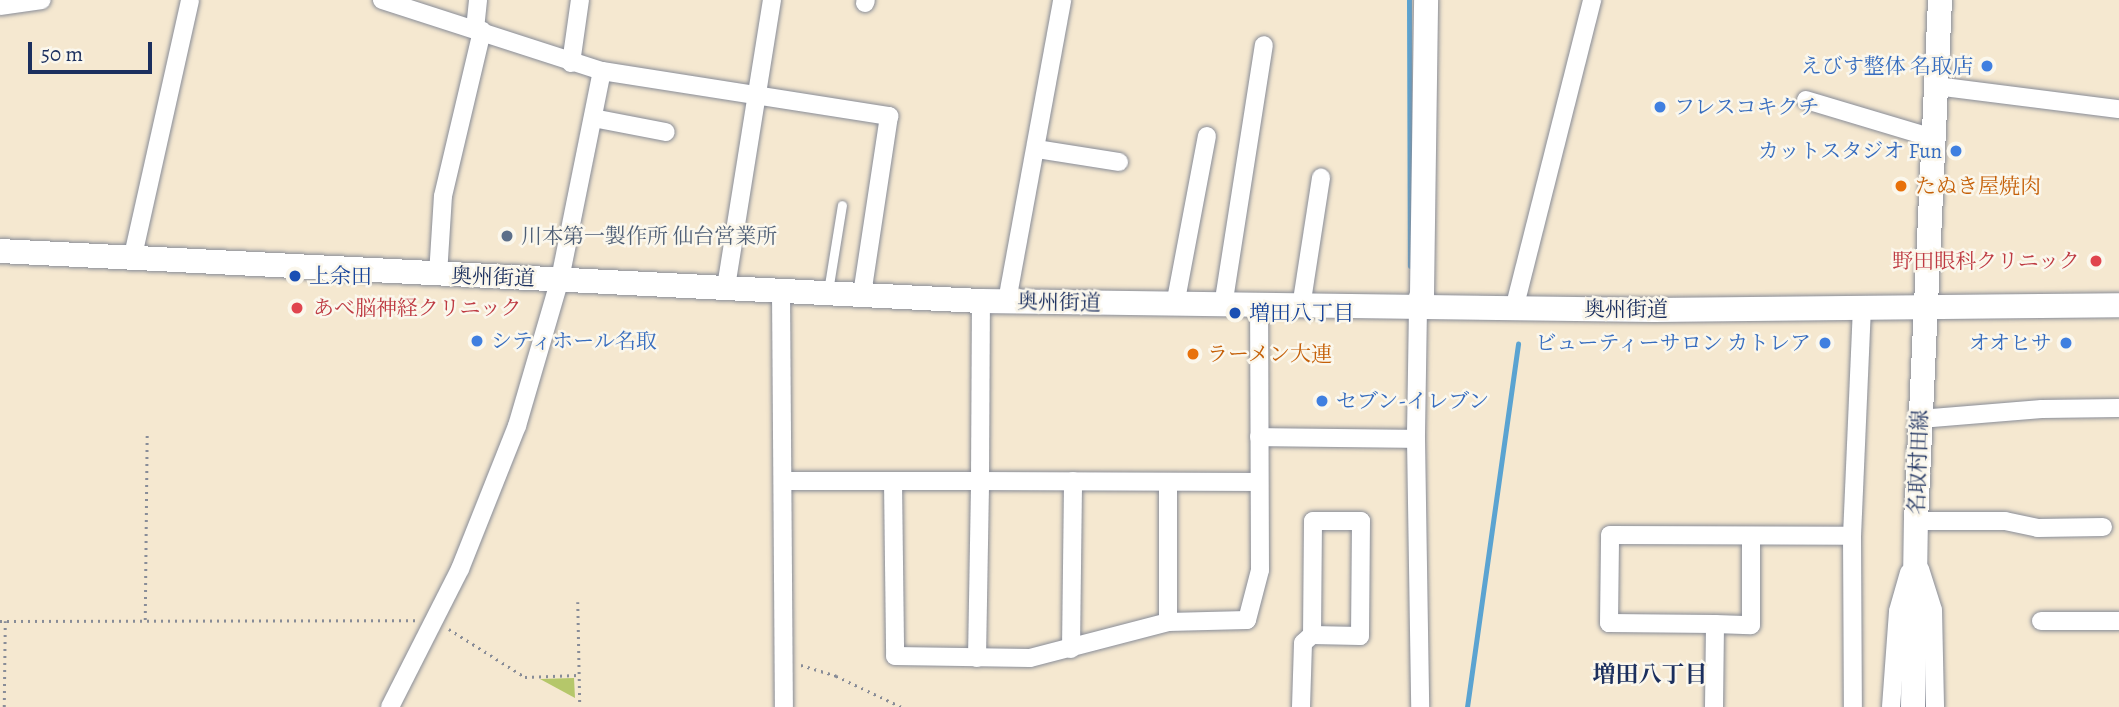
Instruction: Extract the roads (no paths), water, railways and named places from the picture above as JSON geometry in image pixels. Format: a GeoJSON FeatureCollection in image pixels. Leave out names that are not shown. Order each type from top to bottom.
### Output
{"type":"FeatureCollection","features":[{"type":"Feature","properties":{"kind":"main road"},"geometry":{"type":"LineString","coordinates":[[1418,307],[1422,294],[1426,0]]}},
{"type":"Feature","properties":{"kind":"main road","name":"名取村田線"},"geometry":{"type":"LineString","coordinates":[[1913,707],[1916,521],[1940,0]]}},
{"type":"Feature","properties":{"kind":"main road","name":"奥州街道"},"geometry":{"type":"LineString","coordinates":[[0,251],[132,260],[981,301],[1514,309],[1925,309],[2119,305]]}},
{"type":"Feature","properties":{"kind":"street"},"geometry":{"type":"LineString","coordinates":[[0,6],[42,0]]}},
{"type":"Feature","properties":{"kind":"street"},"geometry":{"type":"LineString","coordinates":[[132,260],[190,0]]}},
{"type":"Feature","properties":{"kind":"street"},"geometry":{"type":"LineString","coordinates":[[382,0],[602,71],[888,116],[862,295]]}},
{"type":"Feature","properties":{"kind":"street"},"geometry":{"type":"LineString","coordinates":[[438,275],[443,197],[478,30],[478,0]]}},
{"type":"Feature","properties":{"kind":"street"},"geometry":{"type":"LineString","coordinates":[[571,63],[580,0]]}},
{"type":"Feature","properties":{"kind":"street"},"geometry":{"type":"LineString","coordinates":[[726,287],[772,0]]}},
{"type":"Feature","properties":{"kind":"street"},"geometry":{"type":"LineString","coordinates":[[1007,301],[1037,149],[1059,0]]}},
{"type":"Feature","properties":{"kind":"street"},"geometry":{"type":"LineString","coordinates":[[1514,309],[1592,0]]}},
{"type":"Feature","properties":{"kind":"street"},"geometry":{"type":"LineString","coordinates":[[1223,306],[1264,45]]}},
{"type":"Feature","properties":{"kind":"street"},"geometry":{"type":"LineString","coordinates":[[390,707],[460,569],[517,426],[560,279],[602,71]]}},
{"type":"Feature","properties":{"kind":"street"},"geometry":{"type":"LineString","coordinates":[[1936,86],[2119,110]]}},
{"type":"Feature","properties":{"kind":"street"},"geometry":{"type":"LineString","coordinates":[[1806,100],[1933,138]]}},
{"type":"Feature","properties":{"kind":"street"},"geometry":{"type":"LineString","coordinates":[[593,118],[666,132]]}},
{"type":"Feature","properties":{"kind":"street"},"geometry":{"type":"LineString","coordinates":[[1175,305],[1207,136]]}},
{"type":"Feature","properties":{"kind":"street"},"geometry":{"type":"LineString","coordinates":[[1037,149],[1119,161]]}},
{"type":"Feature","properties":{"kind":"street"},"geometry":{"type":"LineString","coordinates":[[1301,307],[1321,178]]}},
{"type":"Feature","properties":{"kind":"street"},"geometry":{"type":"LineString","coordinates":[[781,291],[784,707]]}},
{"type":"Feature","properties":{"kind":"street"},"geometry":{"type":"LineString","coordinates":[[977,658],[981,301]]}},
{"type":"Feature","properties":{"kind":"street"},"geometry":{"type":"LineString","coordinates":[[893,481],[895,656],[1030,658],[1168,621],[1247,620],[1260,570],[1259,306]]}},
{"type":"Feature","properties":{"kind":"street"},"geometry":{"type":"LineString","coordinates":[[1418,307],[1416,439],[1420,707]]}},
{"type":"Feature","properties":{"kind":"street"},"geometry":{"type":"LineString","coordinates":[[1853,707],[1852,536],[1862,309]]}},
{"type":"Feature","properties":{"kind":"street"},"geometry":{"type":"LineString","coordinates":[[1920,419],[2042,409],[2119,408]]}},
{"type":"Feature","properties":{"kind":"street"},"geometry":{"type":"LineString","coordinates":[[1259,437],[1416,439]]}},
{"type":"Feature","properties":{"kind":"street"},"geometry":{"type":"LineString","coordinates":[[783,481],[1259,482]]}},
{"type":"Feature","properties":{"kind":"street"},"geometry":{"type":"LineString","coordinates":[[1071,649],[1073,481]]}},
{"type":"Feature","properties":{"kind":"street"},"geometry":{"type":"LineString","coordinates":[[1168,482],[1168,621]]}},
{"type":"Feature","properties":{"kind":"street"},"geometry":{"type":"LineString","coordinates":[[1301,707],[1303,643],[1312,635],[1360,636],[1361,521],[1312,521],[1312,635]]}},
{"type":"Feature","properties":{"kind":"street"},"geometry":{"type":"LineString","coordinates":[[1916,521],[2005,521],[2038,528],[2103,527]]}},
{"type":"Feature","properties":{"kind":"street"},"geometry":{"type":"LineString","coordinates":[[1751,536],[1751,625],[1609,623],[1610,535],[1852,536]]}},
{"type":"Feature","properties":{"kind":"street"},"geometry":{"type":"LineString","coordinates":[[1891,707],[1898,611],[1915,553]]}},
{"type":"Feature","properties":{"kind":"street"},"geometry":{"type":"LineString","coordinates":[[1915,553],[1934,610],[1935,707]]}},
{"type":"Feature","properties":{"kind":"street"},"geometry":{"type":"LineString","coordinates":[[2041,621],[2119,621]]}},
{"type":"Feature","properties":{"kind":"street"},"geometry":{"type":"LineString","coordinates":[[1714,707],[1715,624]]}},
{"type":"Feature","properties":{"kind":"lane"},"geometry":{"type":"LineString","coordinates":[[827,293],[842,205]]}},
{"type":"Feature","properties":{"kind":"waterway"},"geometry":{"type":"LineString","coordinates":[[1409,0],[1410,266]]}},
{"type":"Feature","properties":{"kind":"waterway"},"geometry":{"type":"LineString","coordinates":[[1467,707],[1518,344]]}},
{"type":"Feature","properties":{"kind":"place","name":"えびす整体 名取店"},"geometry":{"type":"Point","coordinates":[1987,66]}},
{"type":"Feature","properties":{"kind":"place","name":"フレスコキクチ"},"geometry":{"type":"Point","coordinates":[1660,107]}},
{"type":"Feature","properties":{"kind":"place","name":"カットスタジオ Fun"},"geometry":{"type":"Point","coordinates":[1956,151]}},
{"type":"Feature","properties":{"kind":"place","name":"たぬき屋焼肉"},"geometry":{"type":"Point","coordinates":[1901,186]}},
{"type":"Feature","properties":{"kind":"place","name":"川本第一製作所 仙台営業所"},"geometry":{"type":"Point","coordinates":[507,236]}},
{"type":"Feature","properties":{"kind":"place","name":"野田眼科クリニック"},"geometry":{"type":"Point","coordinates":[2096,261]}},
{"type":"Feature","properties":{"kind":"place","name":"上余田"},"geometry":{"type":"Point","coordinates":[295,276]}},
{"type":"Feature","properties":{"kind":"place","name":"あべ脳神経クリニック"},"geometry":{"type":"Point","coordinates":[297,308]}},
{"type":"Feature","properties":{"kind":"place","name":"増田八丁目"},"geometry":{"type":"Point","coordinates":[1235,313]}},
{"type":"Feature","properties":{"kind":"place","name":"シティホール名取"},"geometry":{"type":"Point","coordinates":[477,341]}},
{"type":"Feature","properties":{"kind":"place","name":"ビューティーサロン カトレア"},"geometry":{"type":"Point","coordinates":[1825,343]}},
{"type":"Feature","properties":{"kind":"place","name":"オオヒサ"},"geometry":{"type":"Point","coordinates":[2066,343]}},
{"type":"Feature","properties":{"kind":"place","name":"ラーメン大連"},"geometry":{"type":"Point","coordinates":[1193,354]}},
{"type":"Feature","properties":{"kind":"place","name":"セブン-イレブン"},"geometry":{"type":"Point","coordinates":[1322,401]}},
{"type":"Feature","properties":{"kind":"district","name":"増田八丁目"},"geometry":{"type":"Point","coordinates":[1650,675]}}]}
